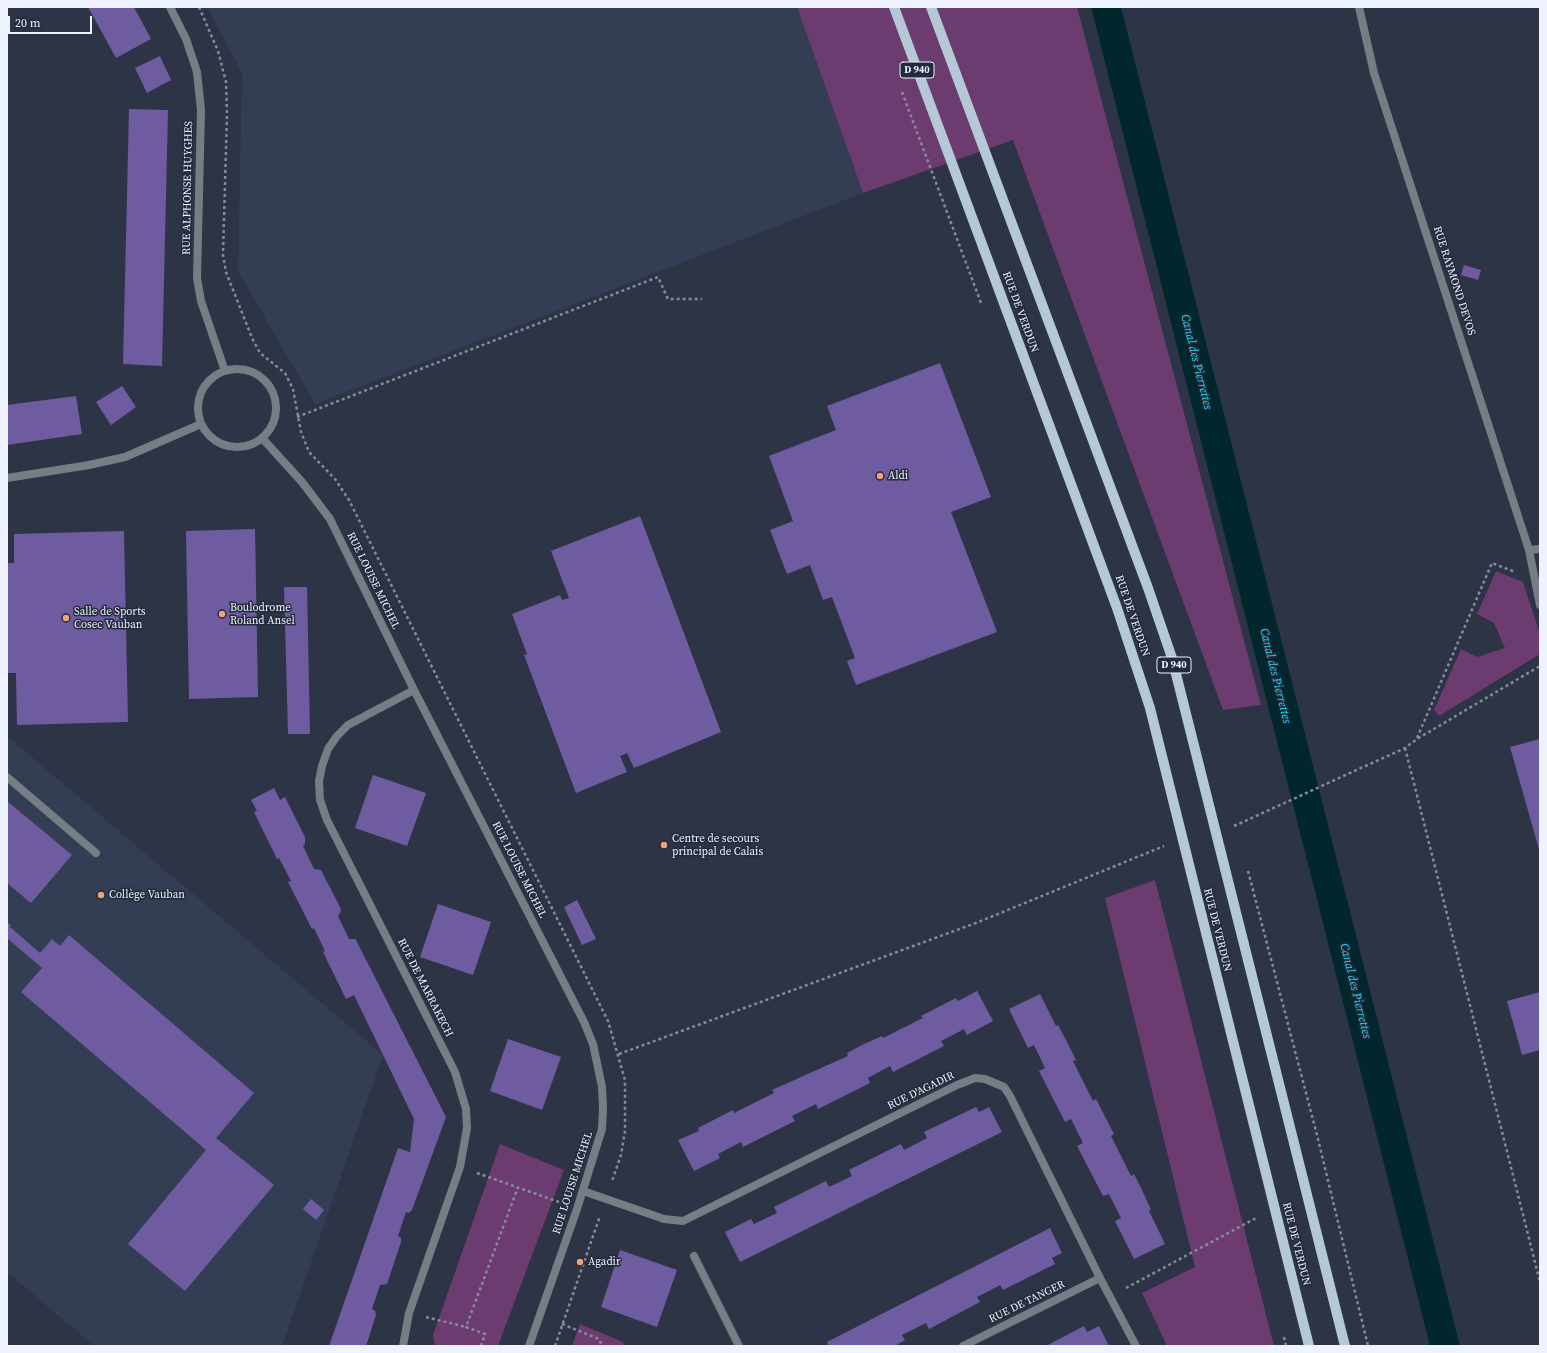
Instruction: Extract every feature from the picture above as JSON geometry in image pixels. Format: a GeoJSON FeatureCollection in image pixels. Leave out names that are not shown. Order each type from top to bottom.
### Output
{"type":"FeatureCollection","features":[{"type":"Feature","properties":{"kind":"main road","name":"RUE DE VERDUN"},"geometry":{"type":"LineString","coordinates":[[894,7],[1114,600],[1148,701],[1309,1346]]}},
{"type":"Feature","properties":{"kind":"main road","name":"RUE DE VERDUN"},"geometry":{"type":"LineString","coordinates":[[931,7],[1156,609],[1172,658],[1345,1346]]}},
{"type":"Feature","properties":{"kind":"street","name":"RUE ALPHONSE HUYGHES"},"geometry":{"type":"LineString","coordinates":[[170,7],[186,39],[197,72],[201,110],[197,278],[202,306],[225,371]]}},
{"type":"Feature","properties":{"kind":"street","name":"RUE RAYMOND DEVOS"},"geometry":{"type":"LineString","coordinates":[[1359,7],[1374,73],[1529,550],[1540,605]]}},
{"type":"Feature","properties":{"kind":"street"},"geometry":{"type":"LineString","coordinates":[[237,369],[249,372],[260,378],[269,386],[274,398],[276,410],[270,428],[262,438],[246,446],[228,446],[212,438],[201,424],[198,407],[202,389],[209,380],[225,371],[237,369]]}},
{"type":"Feature","properties":{"kind":"street"},"geometry":{"type":"LineString","coordinates":[[7,478],[113,460],[141,450],[201,424]]}},
{"type":"Feature","properties":{"kind":"street","name":"RUE LOUISE MICHEL"},"geometry":{"type":"LineString","coordinates":[[262,438],[302,482],[323,508],[414,690],[584,1022],[593,1044],[599,1066],[604,1107],[602,1129],[598,1147],[529,1346]]}},
{"type":"Feature","properties":{"kind":"street"},"geometry":{"type":"LineString","coordinates":[[1529,550],[1540,549]]}},
{"type":"Feature","properties":{"kind":"street","name":"RUE DE MARRAKECH"},"geometry":{"type":"LineString","coordinates":[[402,1346],[409,1313],[460,1167],[467,1128],[466,1109],[455,1072],[327,820],[320,800],[319,781],[328,749],[337,736],[348,725],[414,690]]}},
{"type":"Feature","properties":{"kind":"street"},"geometry":{"type":"LineString","coordinates":[[7,777],[96,854]]}},
{"type":"Feature","properties":{"kind":"street","name":"RUE D'AGADIR"},"geometry":{"type":"LineString","coordinates":[[583,1191],[664,1219],[683,1221],[957,1085],[975,1078],[985,1079],[1004,1087],[1010,1096],[1100,1278],[1136,1346]]}},
{"type":"Feature","properties":{"kind":"street"},"geometry":{"type":"LineString","coordinates":[[694,1256],[739,1346]]}},
{"type":"Feature","properties":{"kind":"street","name":"RUE DE TANGER"},"geometry":{"type":"LineString","coordinates":[[963,1346],[1100,1278]]}},
{"type":"Feature","properties":{"kind":"path"},"geometry":{"type":"LineString","coordinates":[[901,89],[981,305]]}},
{"type":"Feature","properties":{"kind":"path"},"geometry":{"type":"LineString","coordinates":[[297,417],[658,277],[668,299],[702,298]]}},
{"type":"Feature","properties":{"kind":"path"},"geometry":{"type":"LineString","coordinates":[[1416,739],[1492,563],[1535,580]]}},
{"type":"Feature","properties":{"kind":"path"},"geometry":{"type":"LineString","coordinates":[[1236,825],[1405,748],[1416,739],[1540,666]]}},
{"type":"Feature","properties":{"kind":"path"},"geometry":{"type":"LineString","coordinates":[[1405,748],[1540,1282]]}},
{"type":"Feature","properties":{"kind":"path"},"geometry":{"type":"LineString","coordinates":[[619,1054],[976,923],[1164,846],[1162,839]]}},
{"type":"Feature","properties":{"kind":"path"},"geometry":{"type":"LineString","coordinates":[[460,1167],[577,1209]]}},
{"type":"Feature","properties":{"kind":"path"},"geometry":{"type":"LineString","coordinates":[[466,1327],[518,1187]]}},
{"type":"Feature","properties":{"kind":"path"},"geometry":{"type":"LineString","coordinates":[[1254,1210],[1258,1224]]}},
{"type":"Feature","properties":{"kind":"path"},"geometry":{"type":"LineString","coordinates":[[1110,1297],[1256,1218]]}},
{"type":"Feature","properties":{"kind":"path"},"geometry":{"type":"LineString","coordinates":[[409,1313],[466,1327],[485,1334],[482,1346]]}},
{"type":"Feature","properties":{"kind":"path"},"geometry":{"type":"LineString","coordinates":[[562,1324],[599,1339],[602,1346]]}},
{"type":"Feature","properties":{"kind":"path"},"geometry":{"type":"LineString","coordinates":[[1283,1331],[1286,1346]]}},
{"type":"Feature","properties":{"kind":"shaded area"},"geometry":{"type":"Polygon","coordinates":[[[207,7],[797,7],[863,193],[315,404],[238,271],[242,73],[207,7]]]}},
{"type":"Feature","properties":{"kind":"shaded area"},"geometry":{"type":"Polygon","coordinates":[[[797,7],[1077,7],[1261,705],[1223,710],[1013,140],[863,193],[797,7]]]}},
{"type":"Feature","properties":{"kind":"shaded area"},"geometry":{"type":"Polygon","coordinates":[[[1496,571],[1523,582],[1540,634],[1540,654],[1439,716],[1434,710],[1461,649],[1477,657],[1505,648],[1494,623],[1477,614],[1496,571]]]}},
{"type":"Feature","properties":{"kind":"shaded area","name":"Collège Vauban"},"geometry":{"type":"Polygon","coordinates":[[[7,736],[383,1055],[282,1346],[94,1346],[7,1272],[7,736]]]}},
{"type":"Feature","properties":{"kind":"shaded area"},"geometry":{"type":"Polygon","coordinates":[[[1155,880],[1274,1346],[1167,1346],[1142,1293],[1195,1267],[1105,898],[1155,880]]]}},
{"type":"Feature","properties":{"kind":"shaded area"},"geometry":{"type":"Polygon","coordinates":[[[500,1144],[564,1170],[498,1346],[435,1346],[433,1335],[500,1144]]]}},
{"type":"Feature","properties":{"kind":"shaded area"},"geometry":{"type":"Polygon","coordinates":[[[580,1324],[623,1342],[625,1346],[572,1346],[580,1324]]]}},
{"type":"Feature","properties":{"kind":"building"},"geometry":{"type":"Polygon","coordinates":[[[88,7],[134,7],[151,39],[116,58],[88,7]]]}},
{"type":"Feature","properties":{"kind":"building"},"geometry":{"type":"Polygon","coordinates":[[[160,56],[171,80],[147,93],[135,68],[160,56]]]}},
{"type":"Feature","properties":{"kind":"building"},"geometry":{"type":"Polygon","coordinates":[[[129,109],[168,110],[162,366],[123,364],[129,109]]]}},
{"type":"Feature","properties":{"kind":"building"},"geometry":{"type":"Polygon","coordinates":[[[1464,265],[1481,270],[1478,280],[1461,275],[1464,265]]]}},
{"type":"Feature","properties":{"kind":"building"},"geometry":{"type":"Polygon","coordinates":[[[940,363],[991,497],[951,512],[997,632],[856,685],[847,661],[855,658],[832,597],[823,600],[810,565],[787,574],[770,530],[793,521],[769,456],[836,430],[827,406],[940,363]]]}},
{"type":"Feature","properties":{"kind":"building"},"geometry":{"type":"Polygon","coordinates":[[[122,386],[136,407],[111,425],[96,402],[122,386]]]}},
{"type":"Feature","properties":{"kind":"building"},"geometry":{"type":"Polygon","coordinates":[[[76,396],[82,434],[7,445],[7,405],[76,396]]]}},
{"type":"Feature","properties":{"kind":"building"},"geometry":{"type":"Polygon","coordinates":[[[640,516],[721,732],[634,768],[627,753],[620,756],[627,772],[576,793],[524,655],[527,654],[512,614],[560,595],[562,600],[569,598],[551,551],[640,516]]]}},
{"type":"Feature","properties":{"kind":"building","name":"Boulodrome Roland Ansel"},"geometry":{"type":"Polygon","coordinates":[[[255,529],[258,697],[189,699],[186,531],[255,529]]]}},
{"type":"Feature","properties":{"kind":"building","name":"Salle de Sports Cosec Vauban"},"geometry":{"type":"Polygon","coordinates":[[[124,531],[128,722],[17,725],[16,673],[7,673],[7,563],[14,563],[14,534],[124,531]]]}},
{"type":"Feature","properties":{"kind":"building"},"geometry":{"type":"Polygon","coordinates":[[[284,587],[307,587],[310,734],[288,734],[284,587]]]}},
{"type":"Feature","properties":{"kind":"building"},"geometry":{"type":"Polygon","coordinates":[[[1540,739],[1540,853],[1510,747],[1540,739]]]}},
{"type":"Feature","properties":{"kind":"building"},"geometry":{"type":"Polygon","coordinates":[[[373,775],[426,793],[407,846],[355,828],[373,775]]]}},
{"type":"Feature","properties":{"kind":"building"},"geometry":{"type":"Polygon","coordinates":[[[274,788],[280,800],[285,797],[305,837],[305,844],[303,846],[314,869],[321,870],[340,907],[341,911],[338,916],[349,939],[356,939],[446,1117],[412,1210],[409,1213],[406,1212],[398,1236],[401,1238],[401,1242],[387,1284],[380,1285],[372,1309],[375,1311],[376,1315],[366,1346],[329,1346],[398,1148],[410,1152],[414,1119],[354,995],[346,999],[323,952],[325,951],[314,928],[312,929],[288,882],[291,881],[279,858],[277,859],[254,812],[257,811],[251,800],[274,788]]]}},
{"type":"Feature","properties":{"kind":"building"},"geometry":{"type":"Polygon","coordinates":[[[7,801],[72,855],[31,903],[7,883],[7,801]]]}},
{"type":"Feature","properties":{"kind":"building"},"geometry":{"type":"Polygon","coordinates":[[[577,900],[596,939],[582,945],[564,907],[577,900]]]}},
{"type":"Feature","properties":{"kind":"building"},"geometry":{"type":"Polygon","coordinates":[[[438,904],[491,922],[473,975],[420,957],[438,904]]]}},
{"type":"Feature","properties":{"kind":"building"},"geometry":{"type":"Polygon","coordinates":[[[7,922],[11,925],[10,927],[40,953],[52,939],[60,946],[69,935],[254,1093],[216,1138],[274,1185],[185,1291],[128,1244],[206,1150],[21,992],[42,968],[7,938],[7,922]]]}},
{"type":"Feature","properties":{"kind":"building"},"geometry":{"type":"Polygon","coordinates":[[[977,991],[993,1021],[967,1035],[964,1029],[941,1041],[944,1046],[893,1072],[890,1066],[868,1078],[870,1083],[818,1109],[816,1104],[792,1116],[795,1121],[743,1147],[741,1142],[718,1154],[720,1158],[694,1171],[678,1140],[699,1131],[698,1128],[733,1110],[734,1113],[774,1093],[772,1090],[848,1056],[847,1053],[864,1044],[882,1036],[883,1038],[923,1018],[921,1016],[956,998],[958,1001],[977,991]]]}},
{"type":"Feature","properties":{"kind":"building"},"geometry":{"type":"Polygon","coordinates":[[[1540,992],[1540,1050],[1522,1055],[1507,1001],[1540,992]]]}},
{"type":"Feature","properties":{"kind":"building"},"geometry":{"type":"Polygon","coordinates":[[[1040,994],[1056,1026],[1058,1025],[1076,1060],[1073,1061],[1093,1101],[1096,1099],[1114,1134],[1111,1136],[1131,1176],[1134,1174],[1143,1192],[1151,1210],[1149,1211],[1165,1244],[1134,1259],[1115,1221],[1121,1218],[1109,1194],[1103,1196],[1077,1146],[1083,1143],[1071,1119],[1065,1122],[1039,1071],[1045,1068],[1034,1045],[1028,1048],[1009,1009],[1040,994]]]}},
{"type":"Feature","properties":{"kind":"building"},"geometry":{"type":"Polygon","coordinates":[[[508,1039],[561,1057],[542,1110],[490,1091],[508,1039]]]}},
{"type":"Feature","properties":{"kind":"building"},"geometry":{"type":"Polygon","coordinates":[[[976,1107],[979,1112],[989,1107],[1002,1132],[740,1262],[725,1232],[751,1219],[754,1224],[777,1213],[774,1207],[826,1181],[829,1187],[852,1176],[849,1170],[901,1144],[904,1150],[927,1138],[924,1132],[976,1107]]]}},
{"type":"Feature","properties":{"kind":"building"},"geometry":{"type":"Polygon","coordinates":[[[311,1199],[324,1210],[316,1220],[303,1209],[311,1199]]]}},
{"type":"Feature","properties":{"kind":"building"},"geometry":{"type":"Polygon","coordinates":[[[1050,1228],[1062,1253],[1052,1258],[1055,1264],[1003,1290],[1000,1285],[977,1297],[980,1302],[929,1329],[926,1323],[902,1335],[905,1340],[895,1346],[829,1346],[827,1342],[1050,1228]]]}},
{"type":"Feature","properties":{"kind":"building"},"geometry":{"type":"Polygon","coordinates":[[[620,1250],[677,1270],[657,1327],[601,1307],[620,1250]]]}},
{"type":"Feature","properties":{"kind":"building"},"geometry":{"type":"Polygon","coordinates":[[[1084,1326],[1087,1332],[1099,1326],[1109,1346],[1046,1346],[1084,1326]]]}},
{"type":"Feature","properties":{"kind":"waterway","name":"Canal des Pierrettes"},"geometry":{"type":"LineString","coordinates":[[1106,7],[1445,1346]]}},
{"type":"Feature","properties":{"kind":"place","name":"Aldi"},"geometry":{"type":"Point","coordinates":[880,476]}},
{"type":"Feature","properties":{"kind":"place","name":"Boulodrome Roland Ansel"},"geometry":{"type":"Point","coordinates":[222,614]}},
{"type":"Feature","properties":{"kind":"place","name":"Salle de Sports Cosec Vauban"},"geometry":{"type":"Point","coordinates":[66,618]}},
{"type":"Feature","properties":{"kind":"place","name":"Centre de secours principal de Calais"},"geometry":{"type":"Point","coordinates":[664,845]}},
{"type":"Feature","properties":{"kind":"place","name":"Collège Vauban"},"geometry":{"type":"Point","coordinates":[101,895]}},
{"type":"Feature","properties":{"kind":"place","name":"Agadir"},"geometry":{"type":"Point","coordinates":[580,1262]}}]}
